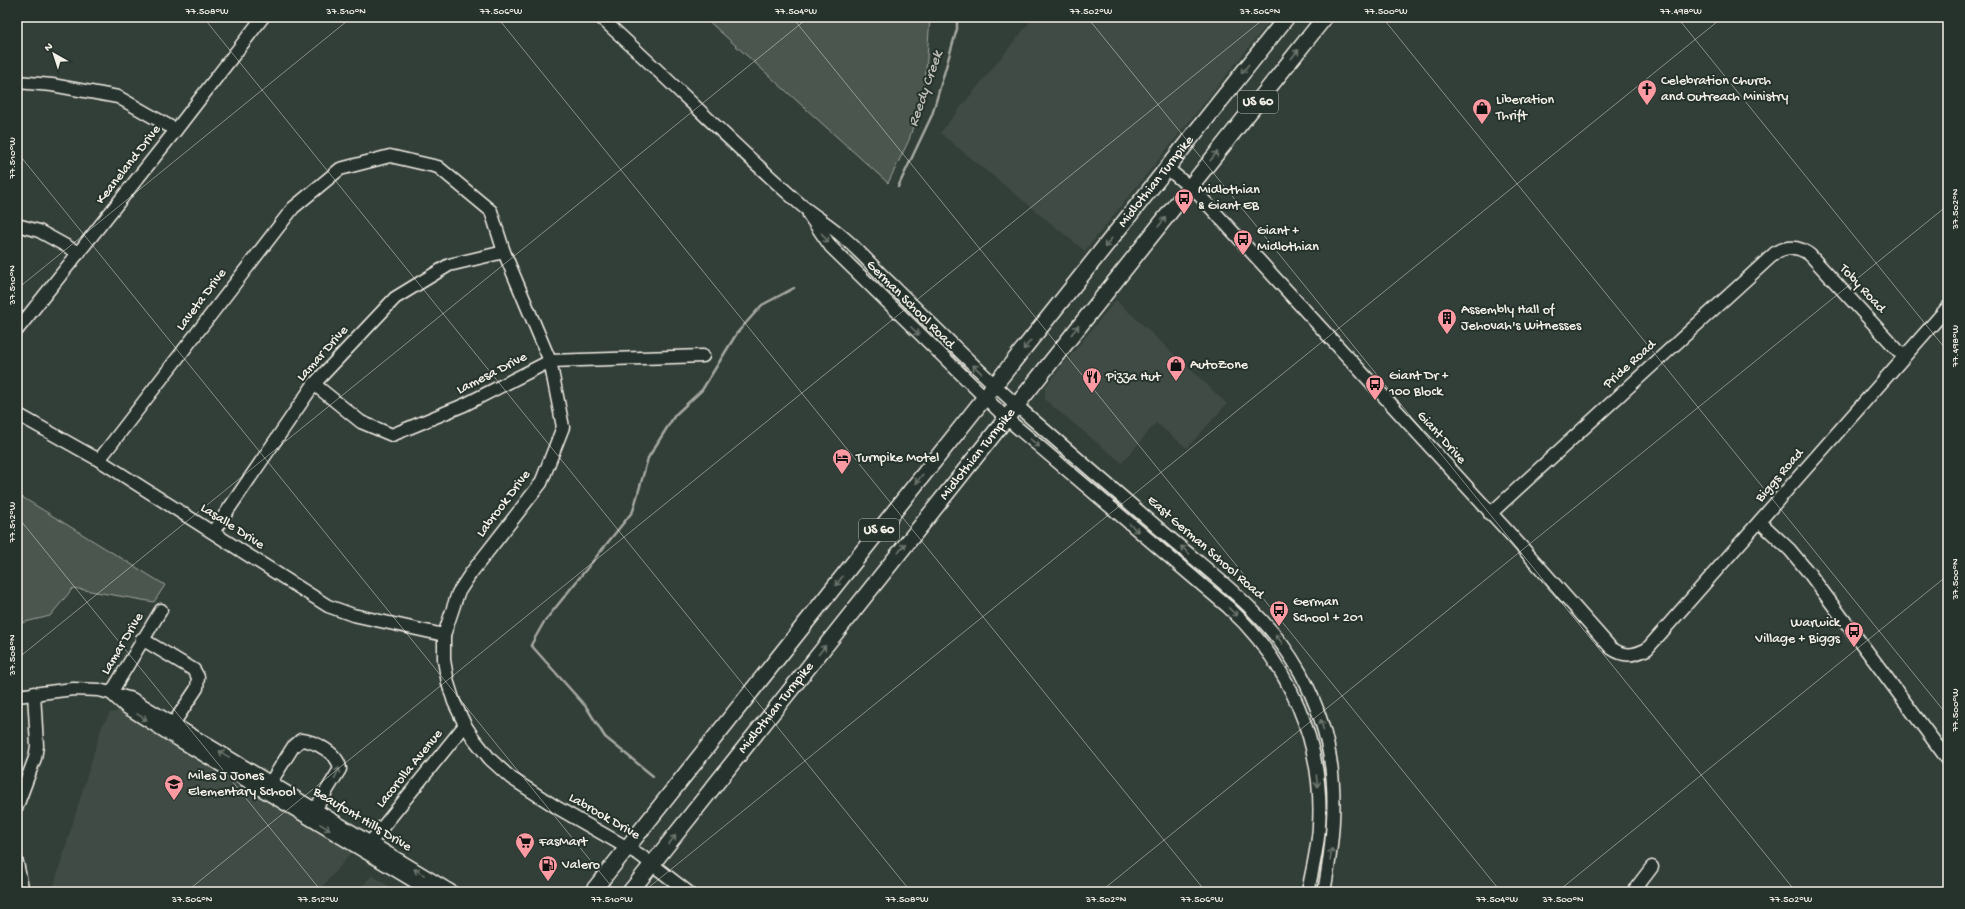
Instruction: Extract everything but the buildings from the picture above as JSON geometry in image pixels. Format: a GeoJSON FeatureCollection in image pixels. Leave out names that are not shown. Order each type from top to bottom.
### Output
{"type":"FeatureCollection","features":[{"type":"Feature","properties":{"kind":"main road","name":"Midlothian Turnpike"},"geometry":{"type":"LineString","coordinates":[[592,892],[1287,17]]}},
{"type":"Feature","properties":{"kind":"main road","name":"Midlothian Turnpike"},"geometry":{"type":"LineString","coordinates":[[630,892],[1325,17]]}},
{"type":"Feature","properties":{"kind":"street","name":"Keaneland Drive"},"geometry":{"type":"LineString","coordinates":[[17,330],[176,130],[263,17]]}},
{"type":"Feature","properties":{"kind":"street","name":"German School Road"},"geometry":{"type":"LineString","coordinates":[[600,17],[651,62],[802,206],[844,237],[1016,405]]}},
{"type":"Feature","properties":{"kind":"street"},"geometry":{"type":"LineString","coordinates":[[17,82],[52,85],[118,97],[176,130]]}},
{"type":"Feature","properties":{"kind":"street","name":"Labrook Drive"},"geometry":{"type":"LineString","coordinates":[[340,169],[390,156],[438,167],[491,211],[504,252],[550,361],[563,427],[541,483],[466,580],[458,593],[444,635],[444,660],[448,683],[465,725],[482,749],[511,778],[556,807],[653,863],[688,892]]}},
{"type":"Feature","properties":{"kind":"street","name":"Giant Drive"},"geometry":{"type":"LineString","coordinates":[[1167,168],[1190,186],[1209,206],[1490,514],[1512,536],[1611,648],[1619,654],[1628,655]]}},
{"type":"Feature","properties":{"kind":"street","name":"Laveta Drive"},"geometry":{"type":"LineString","coordinates":[[99,460],[293,208],[340,169]]}},
{"type":"Feature","properties":{"kind":"street","name":"German School Road"},"geometry":{"type":"LineString","coordinates":[[802,206],[832,247],[1006,418]]}},
{"type":"Feature","properties":{"kind":"street"},"geometry":{"type":"LineString","coordinates":[[17,225],[39,231],[79,253]]}},
{"type":"Feature","properties":{"kind":"street","name":"Pride Road"},"geometry":{"type":"LineString","coordinates":[[1490,514],[1775,253],[1784,248],[1794,248]]}},
{"type":"Feature","properties":{"kind":"street","name":"Toby Road"},"geometry":{"type":"LineString","coordinates":[[1794,248],[1803,249],[1810,255],[1904,357]]}},
{"type":"Feature","properties":{"kind":"street","name":"Lamar Drive"},"geometry":{"type":"LineString","coordinates":[[213,532],[314,384],[395,298],[449,265],[504,252]]}},
{"type":"Feature","properties":{"kind":"street","name":"Biggs Road"},"geometry":{"type":"LineString","coordinates":[[1628,655],[1637,654],[1647,649],[1948,308]]}},
{"type":"Feature","properties":{"kind":"street","name":"Lamesa Drive"},"geometry":{"type":"LineString","coordinates":[[314,384],[361,422],[392,435],[464,405],[550,361],[703,356]]}},
{"type":"Feature","properties":{"kind":"street","name":"East German School Road"},"geometry":{"type":"LineString","coordinates":[[1016,405],[1253,609],[1274,633],[1300,672],[1319,715],[1331,760],[1335,803],[1332,848],[1324,892]]}},
{"type":"Feature","properties":{"kind":"street","name":"Lasalle Drive"},"geometry":{"type":"LineString","coordinates":[[17,414],[99,460],[328,606],[353,615],[444,635]]}},
{"type":"Feature","properties":{"kind":"street"},"geometry":{"type":"LineString","coordinates":[[1006,418],[1239,617],[1269,653],[1292,692],[1304,720],[1315,765],[1319,811],[1318,841],[1308,892]]}},
{"type":"Feature","properties":{"kind":"street"},"geometry":{"type":"LineString","coordinates":[[1760,522],[1790,550],[1809,573],[1948,760]]}},
{"type":"Feature","properties":{"kind":"street"},"geometry":{"type":"LineString","coordinates":[[1204,587],[1214,575]]}},
{"type":"Feature","properties":{"kind":"street","name":"Lamar Drive"},"geometry":{"type":"LineString","coordinates":[[110,693],[161,610]]}},
{"type":"Feature","properties":{"kind":"street"},"geometry":{"type":"LineString","coordinates":[[142,639],[194,670],[198,677],[197,688],[171,728]]}},
{"type":"Feature","properties":{"kind":"street"},"geometry":{"type":"LineString","coordinates":[[17,696],[73,689],[99,690],[110,693]]}},
{"type":"Feature","properties":{"kind":"street"},"geometry":{"type":"LineString","coordinates":[[17,806],[35,758],[37,746],[34,693]]}},
{"type":"Feature","properties":{"kind":"street","name":"Beaufont Hills Drive"},"geometry":{"type":"LineString","coordinates":[[110,693],[126,707],[171,728],[312,814],[452,892]]}},
{"type":"Feature","properties":{"kind":"street","name":"Lacorolla Avenue"},"geometry":{"type":"LineString","coordinates":[[367,846],[465,725]]}},
{"type":"Feature","properties":{"kind":"street"},"geometry":{"type":"LineString","coordinates":[[268,786],[293,747],[301,740],[310,742],[333,755],[340,764],[340,769],[312,814]]}},
{"type":"Feature","properties":{"kind":"street","name":"Beaufont Hills Drive"},"geometry":{"type":"LineString","coordinates":[[367,846],[432,892]]}},
{"type":"Feature","properties":{"kind":"street"},"geometry":{"type":"LineString","coordinates":[[17,863],[23,892]]}},
{"type":"Feature","properties":{"kind":"street"},"geometry":{"type":"LineString","coordinates":[[1633,892],[1652,867]]}},
{"type":"Feature","properties":{"kind":"shaded area"},"geometry":{"type":"Polygon","coordinates":[[[704,17],[930,17],[925,85],[909,140],[888,183],[704,17]]]}},
{"type":"Feature","properties":{"kind":"shaded area"},"geometry":{"type":"Polygon","coordinates":[[[1034,17],[1273,17],[1085,251],[940,133],[1034,17]]]}},
{"type":"Feature","properties":{"kind":"shaded area"},"geometry":{"type":"Polygon","coordinates":[[[1116,300],[1177,357],[1176,360],[1183,367],[1186,365],[1227,404],[1187,448],[1156,423],[1122,463],[1045,400],[1045,387],[1116,300]]]}},
{"type":"Feature","properties":{"kind":"shaded area"},"geometry":{"type":"Polygon","coordinates":[[[17,494],[165,585],[154,602],[73,588],[50,616],[17,624],[17,494]]]}},
{"type":"Feature","properties":{"kind":"shaded area","name":"Miles J Jones Elementary School"},"geometry":{"type":"Polygon","coordinates":[[[119,711],[352,852],[318,892],[52,892],[102,726],[110,713],[119,711]]]}},
{"type":"Feature","properties":{"kind":"shaded area"},"geometry":{"type":"Polygon","coordinates":[[[372,875],[397,892],[357,892],[372,875]]]}},
{"type":"Feature","properties":{"kind":"waterway","name":"Reedy Creek"},"geometry":{"type":"LineString","coordinates":[[898,187],[932,115],[957,29],[957,17]]}},
{"type":"Feature","properties":{"kind":"waterway"},"geometry":{"type":"LineString","coordinates":[[653,776],[605,737],[587,708],[531,645],[544,622],[633,511],[648,458],[675,415],[702,390],[737,333],[762,305],[794,288]]}},
{"type":"Feature","properties":{"kind":"place","name":"Celebration Church and Outreach Ministry"},"geometry":{"type":"Point","coordinates":[1647,106]}},
{"type":"Feature","properties":{"kind":"place","name":"Liberation Thrift"},"geometry":{"type":"Point","coordinates":[1482,125]}},
{"type":"Feature","properties":{"kind":"place","name":"Midlothian & Giant EB"},"geometry":{"type":"Point","coordinates":[1184,215]}},
{"type":"Feature","properties":{"kind":"place","name":"Giant + Midlothian"},"geometry":{"type":"Point","coordinates":[1243,256]}},
{"type":"Feature","properties":{"kind":"place","name":"Assembly Hall of Jehovah's Witnesses"},"geometry":{"type":"Point","coordinates":[1447,335]}},
{"type":"Feature","properties":{"kind":"place","name":"AutoZone"},"geometry":{"type":"Point","coordinates":[1176,382]}},
{"type":"Feature","properties":{"kind":"place","name":"Pizza Hut"},"geometry":{"type":"Point","coordinates":[1092,394]}},
{"type":"Feature","properties":{"kind":"place","name":"Giant Dr + 100 Block"},"geometry":{"type":"Point","coordinates":[1375,401]}},
{"type":"Feature","properties":{"kind":"place","name":"Turnpike Motel"},"geometry":{"type":"Point","coordinates":[842,475]}},
{"type":"Feature","properties":{"kind":"place","name":"German School + 201"},"geometry":{"type":"Point","coordinates":[1279,627]}},
{"type":"Feature","properties":{"kind":"place","name":"Warwick Village + Biggs"},"geometry":{"type":"Point","coordinates":[1854,648]}},
{"type":"Feature","properties":{"kind":"place","name":"Miles J Jones Elementary School"},"geometry":{"type":"Point","coordinates":[174,801]}},
{"type":"Feature","properties":{"kind":"place","name":"FasMart"},"geometry":{"type":"Point","coordinates":[525,859]}},
{"type":"Feature","properties":{"kind":"place","name":"Valero"},"geometry":{"type":"Point","coordinates":[548,882]}}]}
